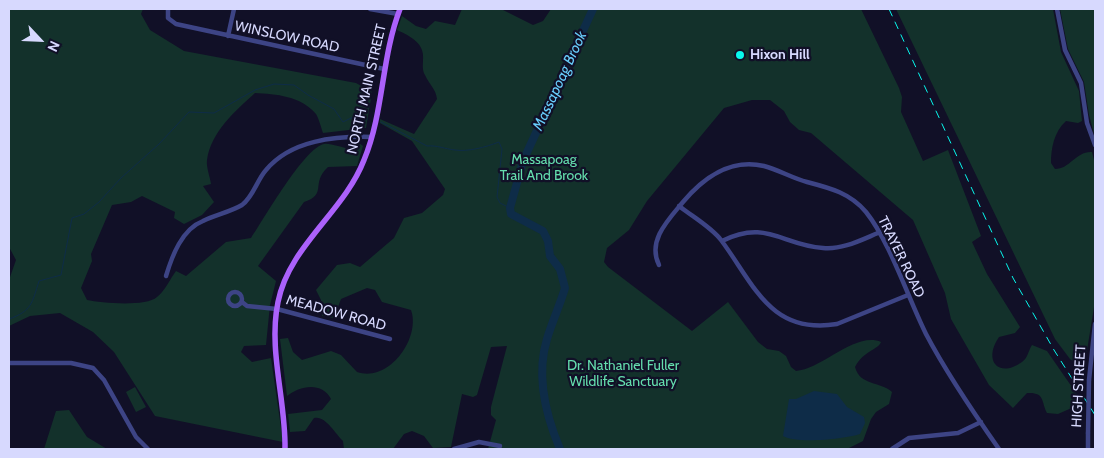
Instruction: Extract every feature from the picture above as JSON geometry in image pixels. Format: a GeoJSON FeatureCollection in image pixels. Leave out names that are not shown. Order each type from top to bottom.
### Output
{"type":"FeatureCollection","features":[{"type":"Feature","properties":{"kind":"main road","name":"NORTH MAIN STREET"},"geometry":{"type":"LineString","coordinates":[[285,449],[284,420],[276,351],[277,309],[280,289],[289,271],[355,180],[365,159],[372,137],[384,69],[398,12]]}},
{"type":"Feature","properties":{"kind":"street","name":"WINSLOW ROAD"},"geometry":{"type":"LineString","coordinates":[[168,9],[168,15],[173,23],[384,69]]}},
{"type":"Feature","properties":{"kind":"street"},"geometry":{"type":"LineString","coordinates":[[228,36],[234,9]]}},
{"type":"Feature","properties":{"kind":"street"},"geometry":{"type":"LineString","coordinates":[[370,9],[398,12]]}},
{"type":"Feature","properties":{"kind":"street"},"geometry":{"type":"LineString","coordinates":[[1057,9],[1065,50],[1081,83],[1086,116],[1095,145]]}},
{"type":"Feature","properties":{"kind":"street"},"geometry":{"type":"LineString","coordinates":[[166,276],[177,249],[190,228],[243,203],[265,171],[281,157],[321,140],[338,137],[372,137]]}},
{"type":"Feature","properties":{"kind":"street","name":"TRAYER ROAD"},"geometry":{"type":"LineString","coordinates":[[659,265],[654,252],[656,243],[679,206],[693,189],[710,176],[737,166],[758,165],[846,195],[866,213],[878,233],[936,350],[999,449]]}},
{"type":"Feature","properties":{"kind":"street"},"geometry":{"type":"LineString","coordinates":[[679,206],[722,241],[761,298],[777,313],[799,323],[825,326],[837,324],[908,295]]}},
{"type":"Feature","properties":{"kind":"street"},"geometry":{"type":"LineString","coordinates":[[722,241],[739,233],[755,232],[812,246],[832,248],[878,233]]}},
{"type":"Feature","properties":{"kind":"street","name":"MEADOW ROAD"},"geometry":{"type":"LineString","coordinates":[[242,302],[247,306],[277,309],[390,339]]}},
{"type":"Feature","properties":{"kind":"street","name":"HIGH STREET"},"geometry":{"type":"LineString","coordinates":[[1088,449],[1089,380],[1095,324]]}},
{"type":"Feature","properties":{"kind":"street"},"geometry":{"type":"LineString","coordinates":[[9,363],[71,363],[93,368],[102,377],[136,438],[148,449]]}},
{"type":"Feature","properties":{"kind":"street"},"geometry":{"type":"LineString","coordinates":[[892,449],[909,438],[958,433],[981,422]]}},
{"type":"Feature","properties":{"kind":"street"},"geometry":{"type":"LineString","coordinates":[[454,449],[479,442],[500,446]]}},
{"type":"Feature","properties":{"kind":"green space"},"geometry":{"type":"Polygon","coordinates":[[[9,9],[143,9],[141,14],[150,30],[184,51],[356,83],[372,92],[366,128],[323,133],[316,114],[303,103],[280,95],[255,93],[225,123],[213,140],[209,150],[207,163],[211,184],[203,186],[214,202],[202,215],[184,224],[174,218],[175,212],[142,196],[131,202],[112,205],[91,254],[92,261],[81,288],[87,300],[94,301],[134,303],[157,297],[176,271],[186,276],[226,242],[251,238],[296,170],[316,148],[327,144],[350,149],[356,141],[363,146],[357,166],[328,167],[320,179],[315,196],[304,202],[258,266],[276,281],[270,305],[266,345],[244,346],[241,352],[252,362],[271,358],[283,442],[155,416],[114,352],[93,332],[60,313],[30,316],[9,326],[9,280],[16,260],[9,247],[9,9]]]}},
{"type":"Feature","properties":{"kind":"green space"},"geometry":{"type":"Polygon","coordinates":[[[462,9],[501,9],[533,25],[543,21],[551,9],[861,9],[899,88],[902,97],[901,112],[923,161],[948,150],[981,236],[972,242],[987,274],[1020,327],[1015,333],[999,337],[994,345],[993,360],[1000,368],[1013,367],[1024,360],[1032,345],[1047,351],[1083,403],[1058,414],[1047,413],[1040,396],[1027,393],[1013,408],[989,385],[951,319],[945,293],[913,220],[811,133],[799,130],[790,122],[784,111],[770,100],[752,100],[724,108],[647,201],[629,230],[607,248],[604,262],[692,331],[728,302],[758,342],[767,349],[779,351],[786,356],[791,367],[796,371],[806,369],[861,342],[871,340],[881,342],[862,357],[855,367],[861,377],[892,392],[889,404],[876,412],[871,419],[863,441],[847,449],[488,449],[496,420],[491,415],[491,407],[507,346],[491,347],[477,395],[473,397],[462,394],[451,447],[433,448],[424,436],[412,431],[404,434],[393,449],[344,449],[343,441],[330,425],[318,418],[314,418],[305,431],[290,432],[288,414],[322,410],[331,399],[322,390],[310,387],[298,390],[287,396],[280,339],[288,338],[293,352],[302,360],[331,351],[341,355],[357,372],[369,374],[391,365],[407,345],[413,321],[411,310],[382,302],[375,290],[367,288],[341,299],[334,318],[322,316],[321,300],[316,290],[337,265],[350,263],[360,267],[394,238],[404,218],[422,213],[443,195],[445,189],[412,141],[380,123],[380,119],[414,134],[437,99],[423,71],[422,49],[416,41],[397,30],[402,16],[416,26],[426,29],[435,21],[455,25],[462,9]]]}},
{"type":"Feature","properties":{"kind":"green space"},"geometry":{"type":"Polygon","coordinates":[[[896,9],[1053,9],[1061,52],[1079,91],[1082,121],[1078,123],[1066,121],[1062,125],[1054,140],[1051,163],[1055,169],[1060,168],[1086,152],[1092,152],[1095,164],[1095,301],[1084,369],[1070,359],[1055,339],[896,9]]]}},
{"type":"Feature","properties":{"kind":"green space"},"geometry":{"type":"Polygon","coordinates":[[[1060,9],[1095,9],[1095,137],[1089,115],[1084,82],[1068,49],[1060,9]]]}},
{"type":"Feature","properties":{"kind":"green space"},"geometry":{"type":"Polygon","coordinates":[[[135,387],[146,407],[136,412],[126,392],[135,387]]]}},
{"type":"Feature","properties":{"kind":"green space"},"geometry":{"type":"Polygon","coordinates":[[[69,410],[87,437],[107,449],[44,449],[56,411],[69,410]]]}},
{"type":"Feature","properties":{"kind":"water"},"geometry":{"type":"Polygon","coordinates":[[[814,391],[837,394],[847,407],[864,417],[865,423],[860,434],[844,438],[810,440],[799,440],[783,436],[789,399],[796,399],[814,391]]]}},
{"type":"Feature","properties":{"kind":"waterway","name":"Massapoag Brook"},"geometry":{"type":"LineString","coordinates":[[560,449],[547,409],[542,367],[547,339],[565,288],[560,269],[550,256],[548,241],[543,231],[511,214],[510,208],[523,161],[593,9]]}},
{"type":"Feature","properties":{"kind":"waterway"},"geometry":{"type":"LineString","coordinates":[[9,319],[27,309],[35,295],[39,281],[61,275],[72,218],[84,214],[99,202],[189,112],[214,113],[255,90],[274,84],[294,85],[334,109],[343,122],[351,118],[367,119]]}},
{"type":"Feature","properties":{"kind":"waterway"},"geometry":{"type":"LineString","coordinates":[[381,122],[427,146],[466,150],[499,142],[502,149],[497,197],[500,203],[510,208]]}},
{"type":"Feature","properties":{"kind":"railway"},"geometry":{"type":"LineString","coordinates":[[889,9],[1013,278],[1054,350],[1095,415]]}},
{"type":"Feature","properties":{"kind":"place","name":"Hixon Hill"},"geometry":{"type":"Point","coordinates":[740,55]}},
{"type":"Feature","properties":{"kind":"park label","name":"Massapoag Trail And Brook"},"geometry":{"type":"Point","coordinates":[544,168]}},
{"type":"Feature","properties":{"kind":"park label","name":"Dr. Nathaniel Fuller Wildlife Sanctuary"},"geometry":{"type":"Point","coordinates":[623,374]}}]}
